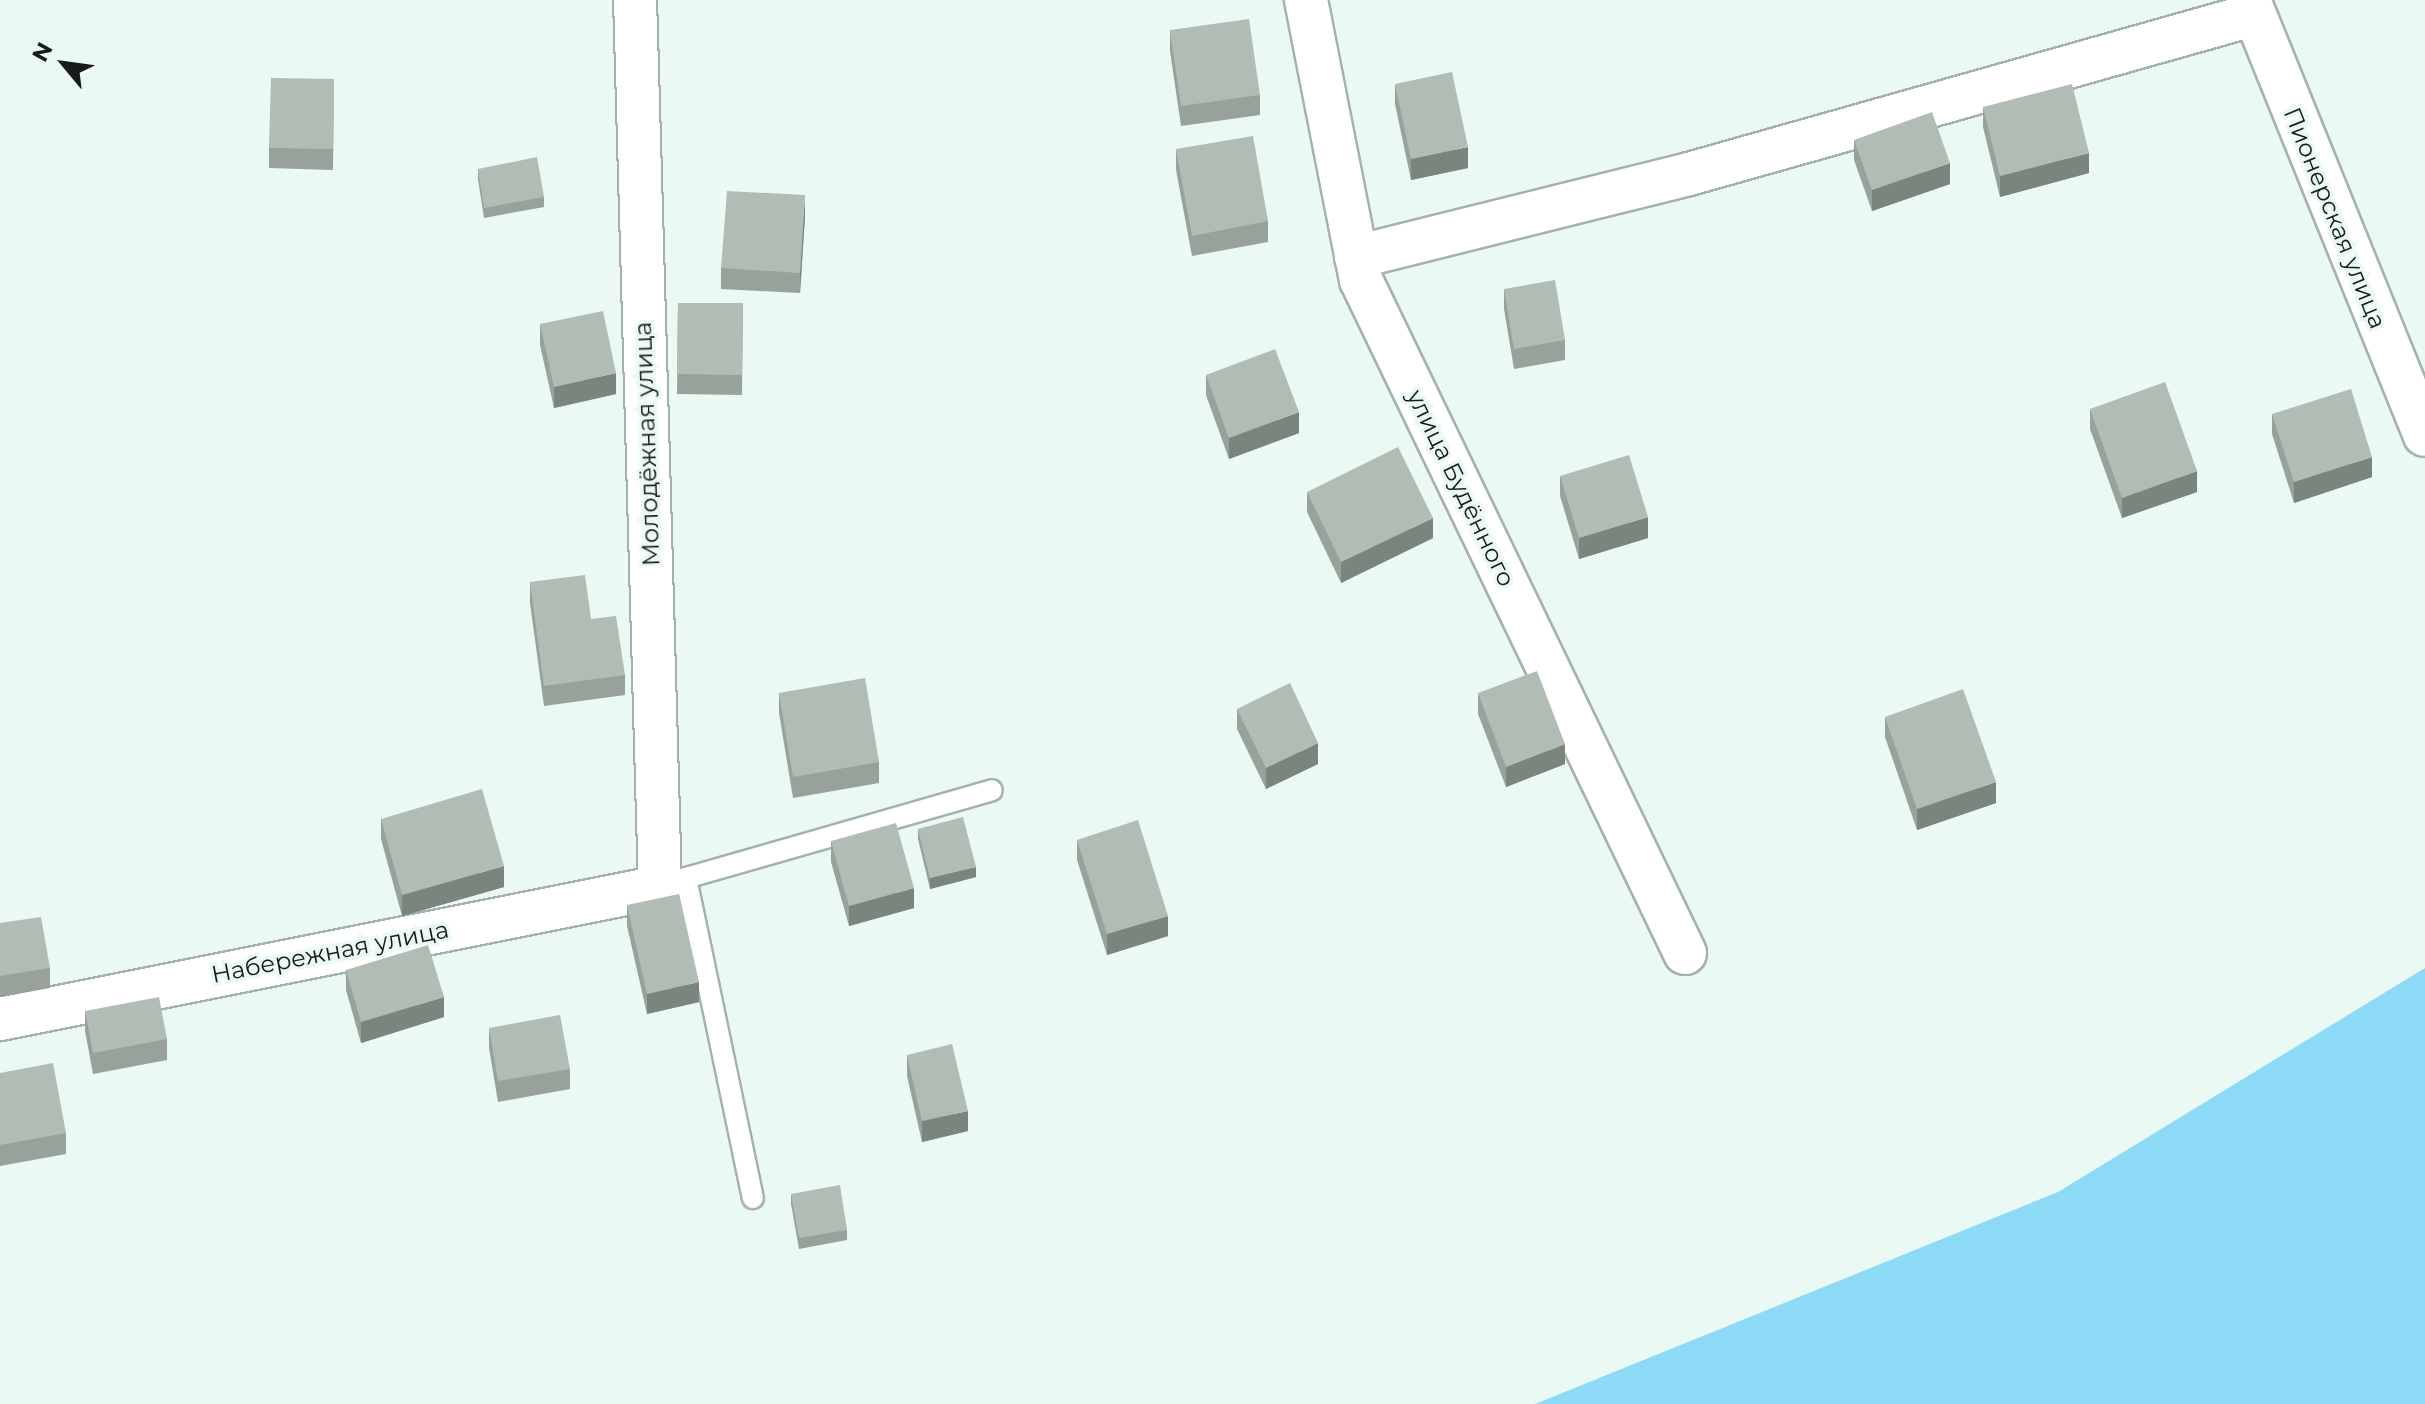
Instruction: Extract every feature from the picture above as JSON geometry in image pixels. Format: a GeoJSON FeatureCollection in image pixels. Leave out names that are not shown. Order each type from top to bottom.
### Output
{"type":"FeatureCollection","features":[{"type":"Feature","properties":{"kind":"street","name":"Молодёжная улица"},"geometry":{"type":"LineString","coordinates":[[635,0],[673,883]]}},
{"type":"Feature","properties":{"kind":"street","name":"улица Будённого"},"geometry":{"type":"LineString","coordinates":[[1306,0],[1361,280],[1685,953]]}},
{"type":"Feature","properties":{"kind":"street"},"geometry":{"type":"LineString","coordinates":[[1356,257],[1689,174],[2250,8]]}},
{"type":"Feature","properties":{"kind":"street","name":"Пионерская улица"},"geometry":{"type":"LineString","coordinates":[[2250,8],[2425,435]]}},
{"type":"Feature","properties":{"kind":"street","name":"Набережная улица"},"geometry":{"type":"LineString","coordinates":[[0,1019],[673,883]]}},
{"type":"Feature","properties":{"kind":"lane"},"geometry":{"type":"LineString","coordinates":[[753,1198],[673,883],[992,790]]}},
{"type":"Feature","properties":{"kind":"water"},"geometry":{"type":"Polygon","coordinates":[[[2425,968],[2425,1404],[1535,1404],[2058,1192],[2425,968]]]}},
{"type":"Feature","properties":{"kind":"building"},"geometry":{"type":"Polygon","coordinates":[[[1249,19],[1260,95],[1181,106],[1170,30],[1249,19]]]}},
{"type":"Feature","properties":{"kind":"building"},"geometry":{"type":"Polygon","coordinates":[[[1452,72],[1468,147],[1411,159],[1395,84],[1452,72]]]}},
{"type":"Feature","properties":{"kind":"building"},"geometry":{"type":"Polygon","coordinates":[[[271,78],[334,79],[333,149],[269,148],[271,78]]]}},
{"type":"Feature","properties":{"kind":"building"},"geometry":{"type":"Polygon","coordinates":[[[2072,84],[2089,153],[2000,176],[1983,107],[2072,84]]]}},
{"type":"Feature","properties":{"kind":"building"},"geometry":{"type":"Polygon","coordinates":[[[1932,112],[1950,163],[1872,190],[1854,140],[1932,112]]]}},
{"type":"Feature","properties":{"kind":"building"},"geometry":{"type":"Polygon","coordinates":[[[1253,136],[1268,221],[1192,236],[1176,149],[1253,136]]]}},
{"type":"Feature","properties":{"kind":"building"},"geometry":{"type":"Polygon","coordinates":[[[537,157],[544,197],[484,208],[478,169],[537,157]]]}},
{"type":"Feature","properties":{"kind":"building"},"geometry":{"type":"Polygon","coordinates":[[[727,191],[805,195],[800,273],[721,268],[727,191]]]}},
{"type":"Feature","properties":{"kind":"building"},"geometry":{"type":"Polygon","coordinates":[[[1555,280],[1565,340],[1514,349],[1504,289],[1555,280]]]}},
{"type":"Feature","properties":{"kind":"building"},"geometry":{"type":"Polygon","coordinates":[[[678,303],[743,303],[742,375],[677,374],[678,303]]]}},
{"type":"Feature","properties":{"kind":"building"},"geometry":{"type":"Polygon","coordinates":[[[603,311],[616,373],[554,387],[540,324],[603,311]]]}},
{"type":"Feature","properties":{"kind":"building"},"geometry":{"type":"Polygon","coordinates":[[[1275,349],[1299,412],[1229,438],[1206,375],[1275,349]]]}},
{"type":"Feature","properties":{"kind":"building"},"geometry":{"type":"Polygon","coordinates":[[[2165,382],[2197,471],[2122,498],[2090,409],[2165,382]]]}},
{"type":"Feature","properties":{"kind":"building"},"geometry":{"type":"Polygon","coordinates":[[[2351,389],[2372,457],[2294,482],[2272,414],[2351,389]]]}},
{"type":"Feature","properties":{"kind":"building"},"geometry":{"type":"Polygon","coordinates":[[[1398,447],[1433,518],[1341,562],[1307,492],[1398,447]]]}},
{"type":"Feature","properties":{"kind":"building"},"geometry":{"type":"Polygon","coordinates":[[[1629,455],[1648,517],[1579,538],[1560,476],[1629,455]]]}},
{"type":"Feature","properties":{"kind":"building"},"geometry":{"type":"Polygon","coordinates":[[[585,575],[591,619],[616,616],[625,675],[544,686],[530,582],[585,575]]]}},
{"type":"Feature","properties":{"kind":"building"},"geometry":{"type":"Polygon","coordinates":[[[1537,671],[1565,744],[1506,767],[1478,693],[1537,671]]]}},
{"type":"Feature","properties":{"kind":"building"},"geometry":{"type":"Polygon","coordinates":[[[865,678],[879,762],[793,777],[779,693],[865,678]]]}},
{"type":"Feature","properties":{"kind":"building"},"geometry":{"type":"Polygon","coordinates":[[[1290,683],[1318,743],[1266,768],[1237,709],[1290,683]]]}},
{"type":"Feature","properties":{"kind":"building"},"geometry":{"type":"Polygon","coordinates":[[[1963,689],[1996,782],[1917,809],[1885,717],[1963,689]]]}},
{"type":"Feature","properties":{"kind":"building"},"geometry":{"type":"Polygon","coordinates":[[[482,789],[504,866],[402,895],[381,819],[482,789]]]}},
{"type":"Feature","properties":{"kind":"building"},"geometry":{"type":"Polygon","coordinates":[[[963,817],[976,867],[930,878],[918,829],[963,817]]]}},
{"type":"Feature","properties":{"kind":"building"},"geometry":{"type":"Polygon","coordinates":[[[1138,820],[1168,916],[1107,934],[1077,840],[1138,820]]]}},
{"type":"Feature","properties":{"kind":"building"},"geometry":{"type":"Polygon","coordinates":[[[896,823],[914,888],[849,906],[831,841],[896,823]]]}},
{"type":"Feature","properties":{"kind":"building"},"geometry":{"type":"Polygon","coordinates":[[[679,894],[699,982],[647,994],[627,905],[679,894]]]}},
{"type":"Feature","properties":{"kind":"building"},"geometry":{"type":"Polygon","coordinates":[[[41,917],[50,968],[0,976],[0,923],[41,917]]]}},
{"type":"Feature","properties":{"kind":"building"},"geometry":{"type":"Polygon","coordinates":[[[428,945],[444,997],[361,1022],[346,970],[428,945]]]}},
{"type":"Feature","properties":{"kind":"building"},"geometry":{"type":"Polygon","coordinates":[[[159,997],[167,1039],[93,1053],[85,1011],[159,997]]]}},
{"type":"Feature","properties":{"kind":"building"},"geometry":{"type":"Polygon","coordinates":[[[560,1015],[570,1069],[498,1081],[489,1028],[560,1015]]]}},
{"type":"Feature","properties":{"kind":"building"},"geometry":{"type":"Polygon","coordinates":[[[952,1044],[968,1111],[922,1121],[907,1055],[952,1044]]]}},
{"type":"Feature","properties":{"kind":"building"},"geometry":{"type":"Polygon","coordinates":[[[53,1063],[66,1133],[0,1145],[0,1073],[53,1063]]]}},
{"type":"Feature","properties":{"kind":"building"},"geometry":{"type":"Polygon","coordinates":[[[840,1185],[847,1230],[799,1238],[791,1194],[840,1185]]]}}]}
